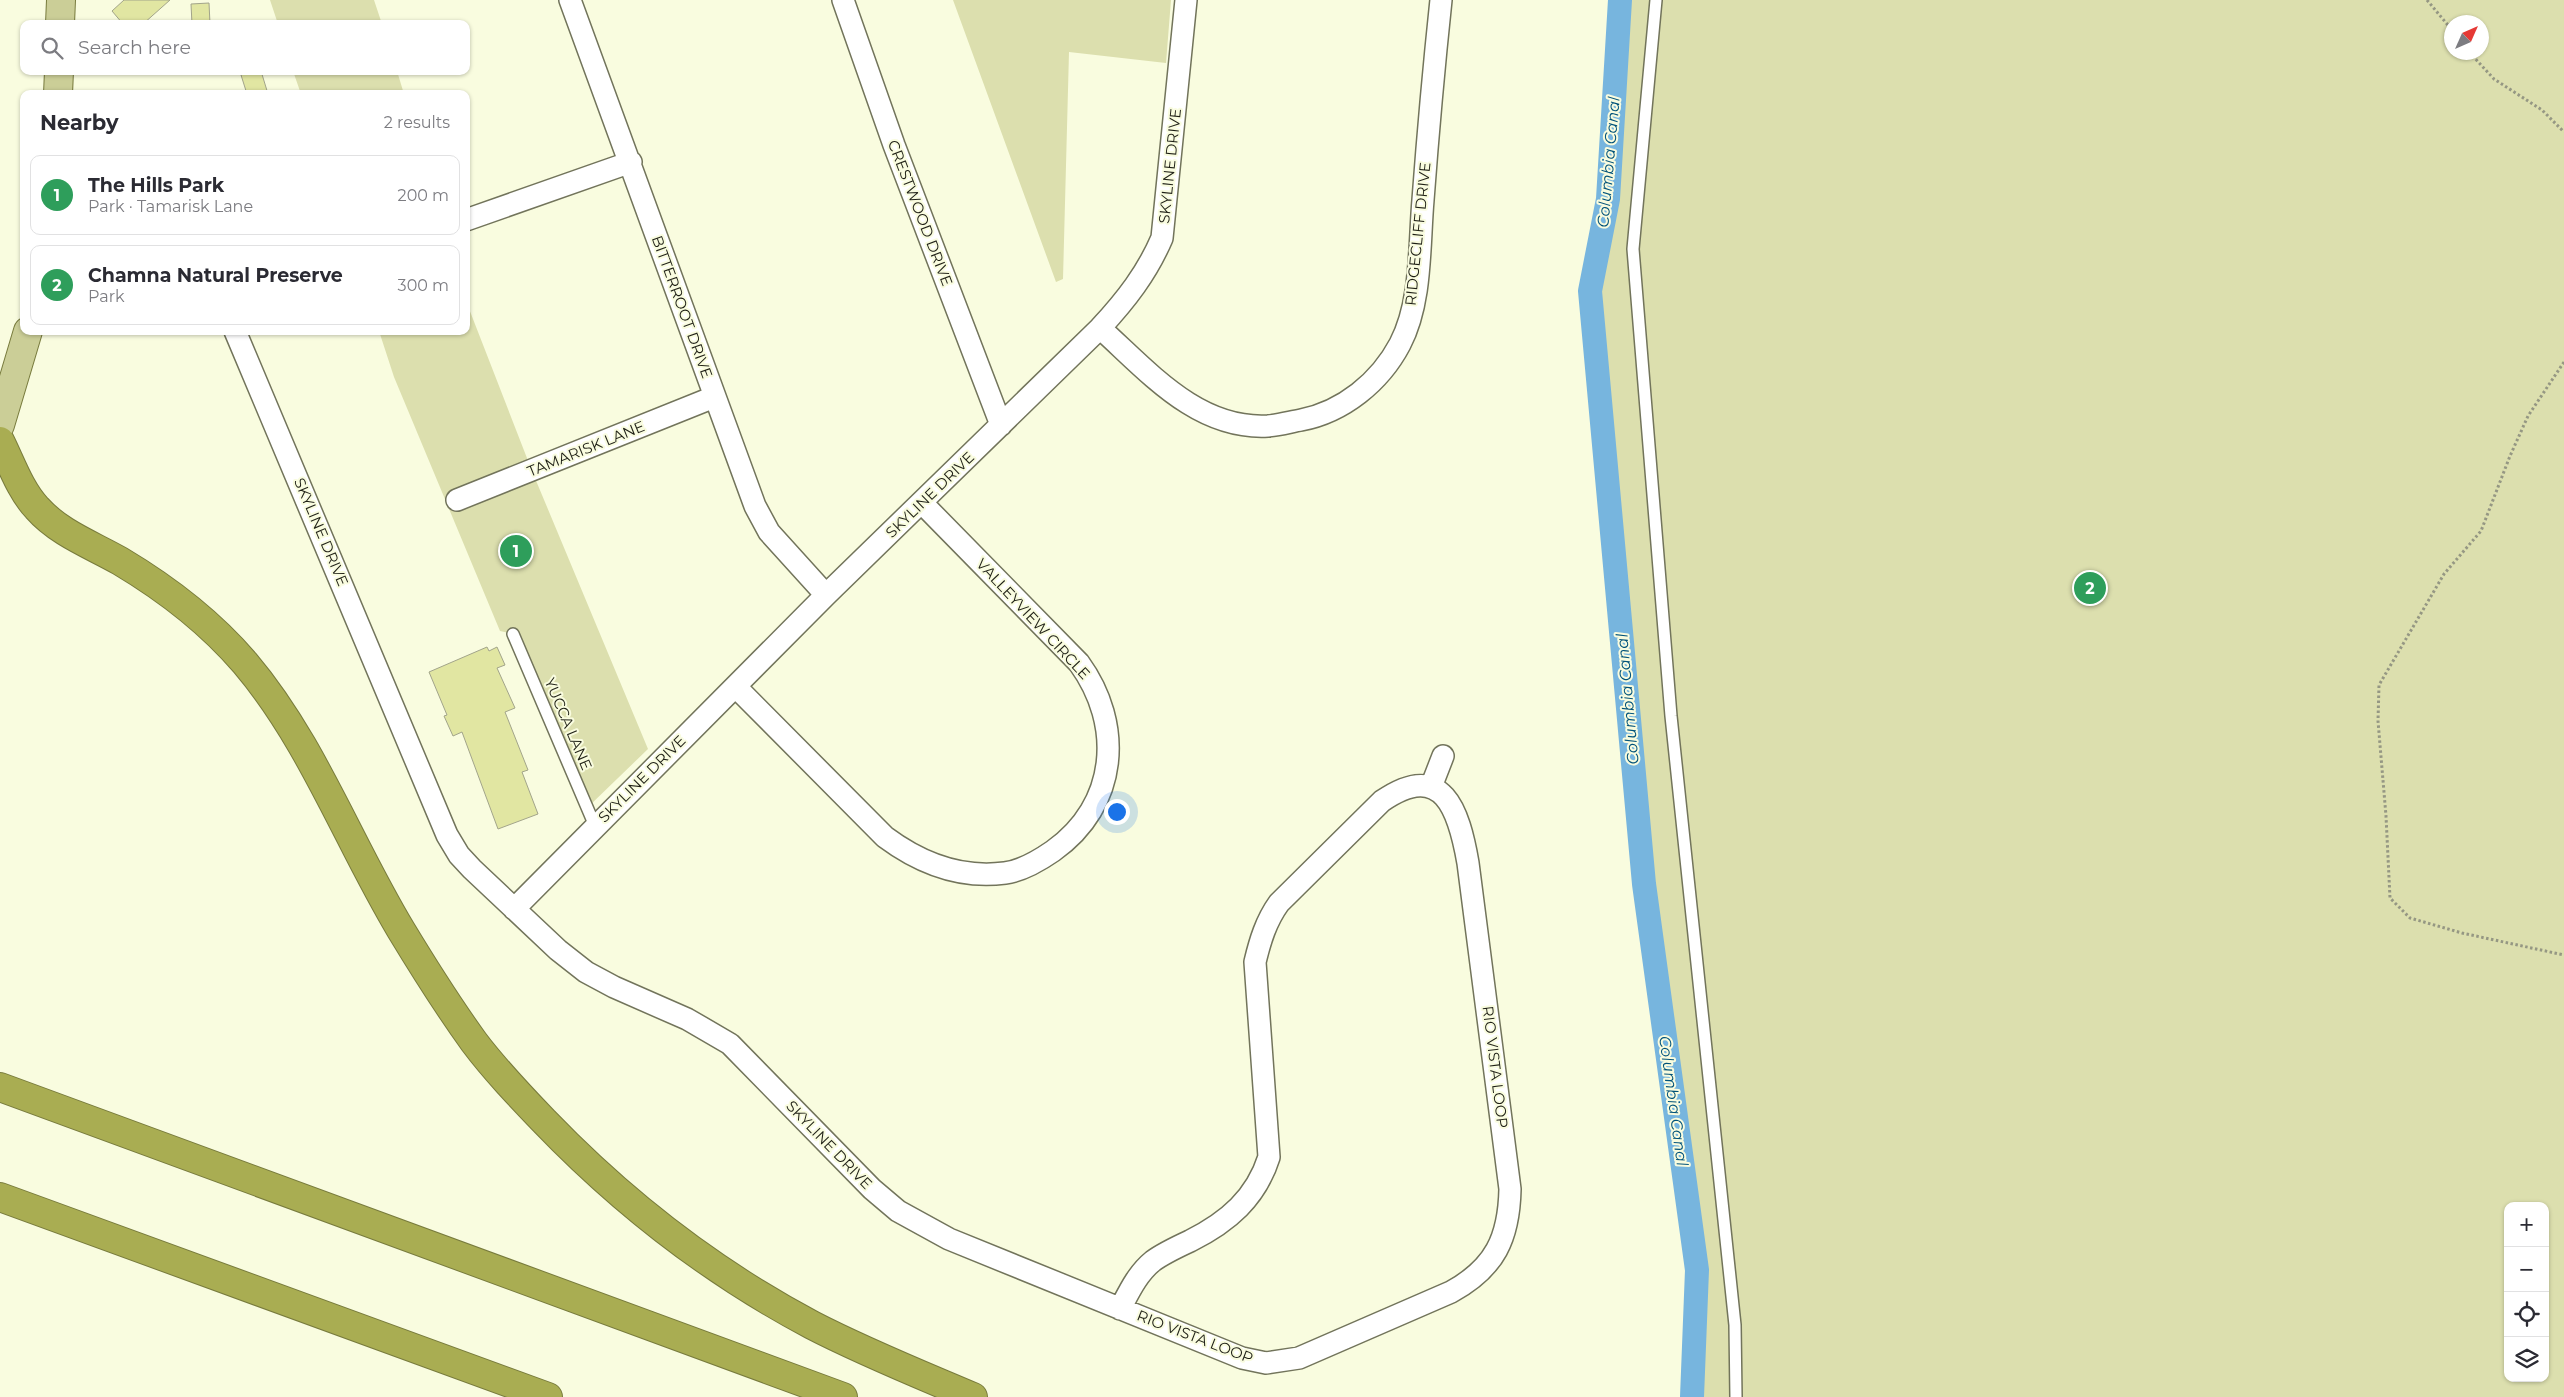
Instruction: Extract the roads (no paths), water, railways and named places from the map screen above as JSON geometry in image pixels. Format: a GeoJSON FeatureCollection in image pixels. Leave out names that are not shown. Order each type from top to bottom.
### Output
{"type":"FeatureCollection","features":[{"type":"Feature","properties":{"kind":"highway"},"geometry":{"type":"LineString","coordinates":[[0,441],[23,488],[39,511],[63,530],[121,562],[176,598],[218,634],[258,679],[301,744],[399,926],[450,1008],[500,1074],[574,1152],[652,1219],[704,1258],[766,1299],[813,1326],[973,1397]]}},
{"type":"Feature","properties":{"kind":"highway"},"geometry":{"type":"LineString","coordinates":[[0,1087],[843,1397]]}},
{"type":"Feature","properties":{"kind":"highway"},"geometry":{"type":"LineString","coordinates":[[0,1197],[548,1397]]}},
{"type":"Feature","properties":{"kind":"main road"},"geometry":{"type":"LineString","coordinates":[[60,20],[61,0]]}},
{"type":"Feature","properties":{"kind":"main road"},"geometry":{"type":"LineString","coordinates":[[58,90],[59,75]]}},
{"type":"Feature","properties":{"kind":"main road"},"geometry":{"type":"LineString","coordinates":[[0,425],[27,335]]}},
{"type":"Feature","properties":{"kind":"street","name":"BITTERROOT DRIVE"},"geometry":{"type":"LineString","coordinates":[[570,0],[631,162],[714,397],[755,506],[769,532],[826,595]]}},
{"type":"Feature","properties":{"kind":"street","name":"CRESTWOOD DRIVE"},"geometry":{"type":"LineString","coordinates":[[843,0],[894,145],[1001,425]]}},
{"type":"Feature","properties":{"kind":"street","name":"SKYLINE DRIVE"},"geometry":{"type":"LineString","coordinates":[[514,909],[826,595],[1100,328],[1129,296],[1151,263],[1162,238],[1186,0]]}},
{"type":"Feature","properties":{"kind":"street","name":"RIDGECLIFF DRIVE"},"geometry":{"type":"LineString","coordinates":[[1100,328],[1166,388],[1195,409],[1216,418],[1246,425],[1268,426],[1321,416],[1343,404],[1368,384],[1385,367],[1400,343],[1416,288],[1440,0]]}},
{"type":"Feature","properties":{"kind":"street"},"geometry":{"type":"LineString","coordinates":[[470,219],[631,162]]}},
{"type":"Feature","properties":{"kind":"street","name":"SKYLINE DRIVE"},"geometry":{"type":"LineString","coordinates":[[237,335],[447,834],[459,855],[558,950],[586,972],[614,988],[692,1021],[730,1044],[872,1189],[898,1211],[949,1239],[1120,1309]]}},
{"type":"Feature","properties":{"kind":"street","name":"TAMARISK LANE"},"geometry":{"type":"LineString","coordinates":[[457,500],[714,397]]}},
{"type":"Feature","properties":{"kind":"street","name":"VALLEYVIEW CIRCLE"},"geometry":{"type":"LineString","coordinates":[[736,687],[885,837],[908,854],[936,867],[970,873],[1006,873],[1041,860],[1064,843],[1086,818],[1101,792],[1107,763],[1109,737],[1104,710],[1094,684],[1079,663],[922,503]]}},
{"type":"Feature","properties":{"kind":"street"},"geometry":{"type":"LineString","coordinates":[[1431,787],[1443,756]]}},
{"type":"Feature","properties":{"kind":"street","name":"RIO VISTA LOOP"},"geometry":{"type":"LineString","coordinates":[[1413,785],[1431,787],[1448,799],[1463,836],[1468,863],[1510,1189],[1509,1216],[1501,1244],[1485,1266],[1469,1282],[1299,1358],[1266,1363],[1242,1358],[1120,1309],[1140,1273],[1153,1261],[1220,1225],[1235,1213],[1254,1192],[1264,1175],[1269,1157],[1255,962],[1259,943],[1270,915],[1279,903],[1382,801],[1397,791],[1413,785]]}},
{"type":"Feature","properties":{"kind":"lane"},"geometry":{"type":"LineString","coordinates":[[1656,0],[1633,249],[1671,716],[1736,1325],[1736,1397]]}},
{"type":"Feature","properties":{"kind":"lane","name":"YUCCA LANE"},"geometry":{"type":"LineString","coordinates":[[513,634],[595,826]]}},
{"type":"Feature","properties":{"kind":"waterway","name":"Columbia Canal"},"geometry":{"type":"LineString","coordinates":[[1620,0],[1608,199],[1590,291],[1644,884],[1697,1270],[1692,1397]]}},
{"type":"Feature","properties":{"kind":"place","name":"The Hills Park"},"geometry":{"type":"Point","coordinates":[516,551]}},
{"type":"Feature","properties":{"kind":"place","name":"Chamna Natural Preserve"},"geometry":{"type":"Point","coordinates":[2090,588]}}]}
